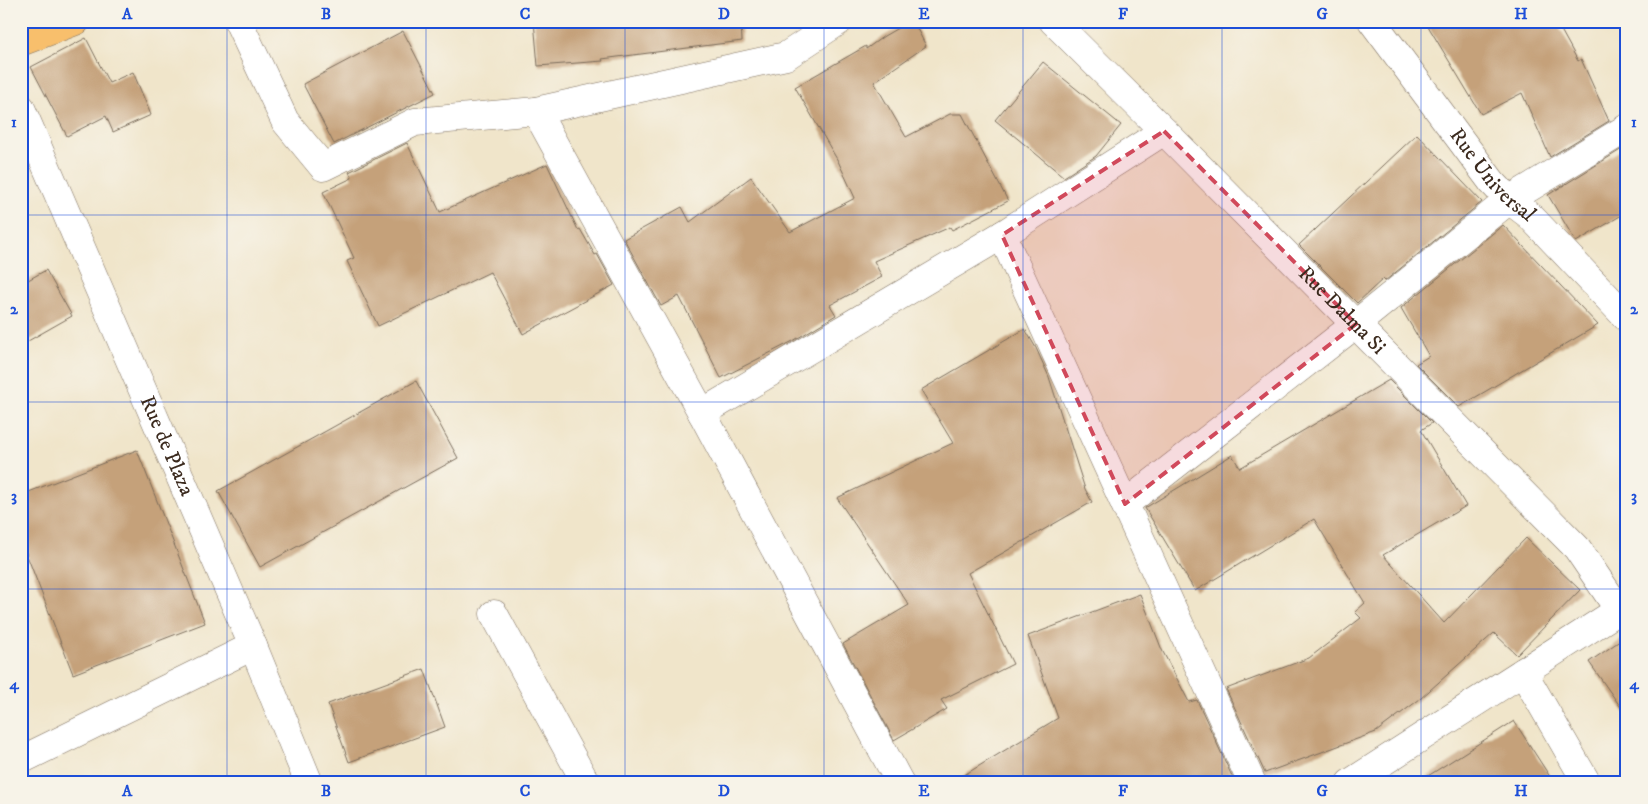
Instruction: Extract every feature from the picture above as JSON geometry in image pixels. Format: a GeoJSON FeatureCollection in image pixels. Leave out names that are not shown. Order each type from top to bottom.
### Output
{"type":"FeatureCollection","features":[{"type":"Feature","properties":{"kind":"main road"},"geometry":{"type":"LineString","coordinates":[[21,42],[76,21]]}},
{"type":"Feature","properties":{"kind":"street"},"geometry":{"type":"LineString","coordinates":[[238,21],[285,121],[323,167],[415,122],[536,111],[786,56],[839,21]]}},
{"type":"Feature","properties":{"kind":"street","name":"Rue Dalma Si"},"geometry":{"type":"LineString","coordinates":[[1054,21],[1577,548],[1623,607]]}},
{"type":"Feature","properties":{"kind":"street","name":"Rue Universal"},"geometry":{"type":"LineString","coordinates":[[1372,21],[1492,182],[1508,200],[1530,215],[1627,318]]}},
{"type":"Feature","properties":{"kind":"street","name":"Rue de Plaza"},"geometry":{"type":"LineString","coordinates":[[21,108],[309,783]]}},
{"type":"Feature","properties":{"kind":"street"},"geometry":{"type":"LineString","coordinates":[[536,111],[702,413],[900,783]]}},
{"type":"Feature","properties":{"kind":"street"},"geometry":{"type":"LineString","coordinates":[[1125,504],[1356,324],[1508,200],[1627,128]]}},
{"type":"Feature","properties":{"kind":"street"},"geometry":{"type":"LineString","coordinates":[[702,413],[1002,235],[1164,131]]}},
{"type":"Feature","properties":{"kind":"street"},"geometry":{"type":"LineString","coordinates":[[1002,235],[1252,783]]}},
{"type":"Feature","properties":{"kind":"street"},"geometry":{"type":"LineString","coordinates":[[1350,783],[1623,607]]}},
{"type":"Feature","properties":{"kind":"street"},"geometry":{"type":"LineString","coordinates":[[494,614],[586,783]]}},
{"type":"Feature","properties":{"kind":"street"},"geometry":{"type":"LineString","coordinates":[[21,760],[252,646]]}},
{"type":"Feature","properties":{"kind":"street"},"geometry":{"type":"LineString","coordinates":[[1523,672],[1587,783]]}},
{"type":"Feature","properties":{"kind":"highlighted area"},"geometry":{"type":"Polygon","coordinates":[[[1164,131],[1356,324],[1125,504],[1002,235],[1164,131]]]}},
{"type":"Feature","properties":{"kind":"building"},"geometry":{"type":"Polygon","coordinates":[[[534,21],[741,21],[742,41],[602,59],[603,61],[538,66],[534,21]]]}},
{"type":"Feature","properties":{"kind":"building"},"geometry":{"type":"Polygon","coordinates":[[[910,21],[913,21],[926,46],[874,82],[906,137],[950,114],[962,114],[1008,201],[952,230],[950,227],[874,261],[882,277],[830,305],[836,315],[793,341],[721,378],[679,296],[661,306],[624,239],[682,207],[690,222],[751,177],[790,232],[855,198],[838,161],[795,87],[866,46],[866,49],[910,21]]]}},
{"type":"Feature","properties":{"kind":"building"},"geometry":{"type":"Polygon","coordinates":[[[1425,21],[1556,21],[1578,61],[1581,59],[1609,121],[1550,157],[1522,93],[1481,114],[1425,21]]]}},
{"type":"Feature","properties":{"kind":"building"},"geometry":{"type":"Polygon","coordinates":[[[403,31],[435,93],[334,144],[303,84],[403,31]]]}},
{"type":"Feature","properties":{"kind":"building"},"geometry":{"type":"Polygon","coordinates":[[[86,38],[109,83],[133,72],[151,115],[113,132],[106,116],[67,136],[31,67],[86,38]]]}},
{"type":"Feature","properties":{"kind":"building"},"geometry":{"type":"Polygon","coordinates":[[[1043,62],[1121,125],[1096,156],[1064,177],[995,120],[1043,62]]]}},
{"type":"Feature","properties":{"kind":"building"},"geometry":{"type":"Polygon","coordinates":[[[1417,134],[1482,202],[1385,281],[1383,279],[1357,303],[1299,245],[1417,134]]]}},
{"type":"Feature","properties":{"kind":"building"},"geometry":{"type":"Polygon","coordinates":[[[407,143],[440,212],[547,164],[578,230],[580,229],[595,255],[597,254],[614,285],[523,334],[490,272],[378,326],[347,261],[354,258],[323,192],[352,178],[349,172],[407,143]]]}},
{"type":"Feature","properties":{"kind":"building"},"geometry":{"type":"Polygon","coordinates":[[[1622,149],[1627,160],[1627,212],[1576,242],[1548,195],[1622,149]]]}},
{"type":"Feature","properties":{"kind":"building"},"geometry":{"type":"Polygon","coordinates":[[[1503,225],[1598,325],[1459,407],[1416,364],[1429,356],[1401,308],[1503,225]]]}},
{"type":"Feature","properties":{"kind":"building"},"geometry":{"type":"Polygon","coordinates":[[[46,270],[72,316],[21,345],[21,284],[46,270]]]}},
{"type":"Feature","properties":{"kind":"building"},"geometry":{"type":"Polygon","coordinates":[[[1025,329],[1049,377],[1085,489],[1092,502],[968,573],[1013,664],[941,700],[947,709],[894,740],[843,644],[909,605],[837,498],[953,443],[921,390],[1025,329]]]}},
{"type":"Feature","properties":{"kind":"building"},"geometry":{"type":"Polygon","coordinates":[[[1389,380],[1432,423],[1421,430],[1466,506],[1383,555],[1444,623],[1526,538],[1580,590],[1517,655],[1494,633],[1420,699],[1376,732],[1265,773],[1226,689],[1309,658],[1361,618],[1355,612],[1365,603],[1314,519],[1195,591],[1145,508],[1232,455],[1240,468],[1389,380]]]}},
{"type":"Feature","properties":{"kind":"building"},"geometry":{"type":"Polygon","coordinates":[[[416,381],[458,458],[260,567],[218,491],[416,381]]]}},
{"type":"Feature","properties":{"kind":"building"},"geometry":{"type":"Polygon","coordinates":[[[137,450],[205,623],[73,674],[21,540],[21,495],[137,450]]]}},
{"type":"Feature","properties":{"kind":"building"},"geometry":{"type":"Polygon","coordinates":[[[1140,594],[1162,650],[1189,702],[1197,700],[1235,783],[951,783],[1058,718],[1028,636],[1140,594]]]}},
{"type":"Feature","properties":{"kind":"building"},"geometry":{"type":"Polygon","coordinates":[[[1627,636],[1627,716],[1589,662],[1627,636]]]}},
{"type":"Feature","properties":{"kind":"building"},"geometry":{"type":"Polygon","coordinates":[[[424,669],[445,727],[349,762],[328,704],[424,669]]]}},
{"type":"Feature","properties":{"kind":"building"},"geometry":{"type":"Polygon","coordinates":[[[1514,721],[1554,783],[1417,783],[1514,721]]]}}]}
